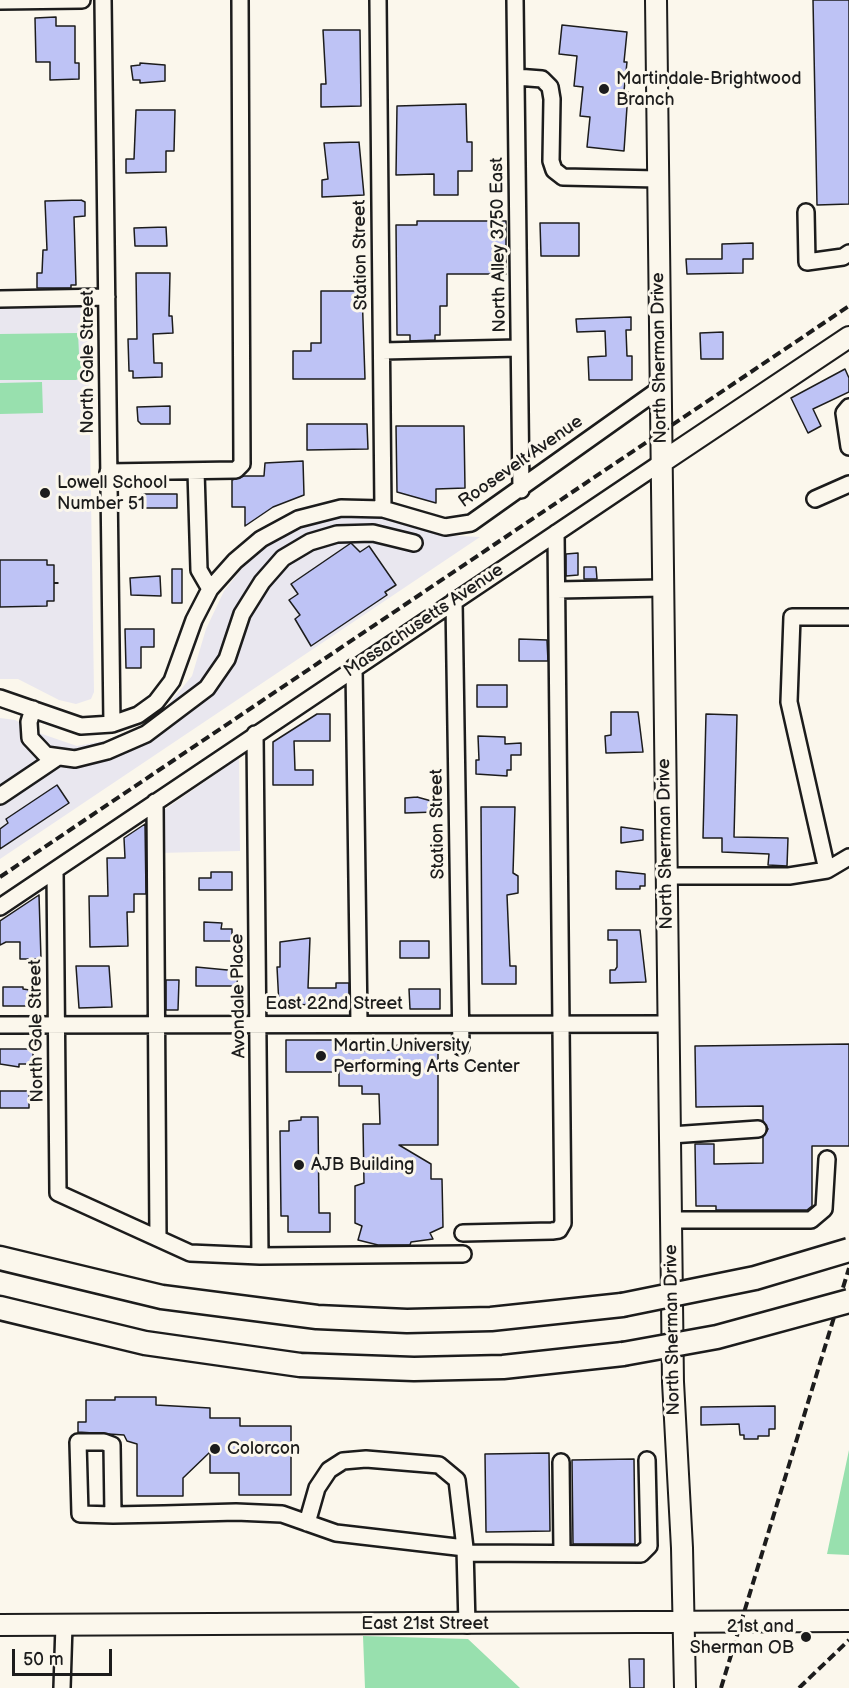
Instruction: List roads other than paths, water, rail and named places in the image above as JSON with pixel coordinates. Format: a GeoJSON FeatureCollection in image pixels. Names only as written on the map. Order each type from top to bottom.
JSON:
{"type":"FeatureCollection","features":[{"type":"Feature","properties":{"kind":"highway"},"geometry":{"type":"LineString","coordinates":[[0,1258],[162,1297],[316,1317],[407,1321],[491,1318],[622,1305],[755,1278],[849,1250]]}},
{"type":"Feature","properties":{"kind":"highway"},"geometry":{"type":"LineString","coordinates":[[0,1308],[145,1343],[300,1365],[414,1369],[502,1367],[623,1354],[727,1334],[849,1301]]}},
{"type":"Feature","properties":{"kind":"main road","name":"North Sherman Drive"},"geometry":{"type":"LineString","coordinates":[[656,0],[673,1382],[685,1688]]}},
{"type":"Feature","properties":{"kind":"main road","name":"Massachusetts Avenue"},"geometry":{"type":"LineString","coordinates":[[662,462],[849,337]]}},
{"type":"Feature","properties":{"kind":"main road","name":"East 21st Street"},"geometry":{"type":"LineString","coordinates":[[0,1626],[849,1621]]}},
{"type":"Feature","properties":{"kind":"street"},"geometry":{"type":"LineString","coordinates":[[0,1],[82,0]]}},
{"type":"Feature","properties":{"kind":"street","name":"North Gale Street"},"geometry":{"type":"LineString","coordinates":[[103,0],[112,724]]}},
{"type":"Feature","properties":{"kind":"street"},"geometry":{"type":"LineString","coordinates":[[108,472],[236,470],[242,464],[240,0]]}},
{"type":"Feature","properties":{"kind":"street","name":"Station Street"},"geometry":{"type":"LineString","coordinates":[[378,0],[383,510]]}},
{"type":"Feature","properties":{"kind":"street","name":"North Alley 3750 East"},"geometry":{"type":"LineString","coordinates":[[515,0],[521,490]]}},
{"type":"Feature","properties":{"kind":"street"},"geometry":{"type":"LineString","coordinates":[[516,77],[543,79],[550,87],[552,99],[551,161],[554,170],[563,177],[658,179]]}},
{"type":"Feature","properties":{"kind":"street"},"geometry":{"type":"LineString","coordinates":[[806,212],[807,262],[843,257],[849,253]]}},
{"type":"Feature","properties":{"kind":"street"},"geometry":{"type":"LineString","coordinates":[[0,300],[107,297]]}},
{"type":"Feature","properties":{"kind":"street"},"geometry":{"type":"LineString","coordinates":[[382,351],[519,348]]}},
{"type":"Feature","properties":{"kind":"street","name":"Roosevelt Avenue"},"geometry":{"type":"LineString","coordinates":[[0,698],[71,724],[90,727],[112,724],[138,715],[156,702],[175,675],[194,620],[210,590],[235,561],[254,544],[298,519],[341,508],[383,510],[455,527],[471,523],[521,490],[533,478],[661,388]]}},
{"type":"Feature","properties":{"kind":"street"},"geometry":{"type":"LineString","coordinates":[[849,407],[844,413],[849,447]]}},
{"type":"Feature","properties":{"kind":"street","name":"Massachusetts Avenue"},"geometry":{"type":"LineString","coordinates":[[0,907],[662,462]]}},
{"type":"Feature","properties":{"kind":"street"},"geometry":{"type":"LineString","coordinates":[[196,471],[199,570],[210,590]]}},
{"type":"Feature","properties":{"kind":"street"},"geometry":{"type":"LineString","coordinates":[[815,499],[847,481]]}},
{"type":"Feature","properties":{"kind":"street"},"geometry":{"type":"LineString","coordinates":[[33,709],[29,722],[30,738],[46,755],[75,759],[107,751],[146,734],[207,688],[227,658],[242,614],[262,582],[284,558],[309,542],[337,534],[373,533],[414,543]]}},
{"type":"Feature","properties":{"kind":"street"},"geometry":{"type":"LineString","coordinates":[[463,1233],[560,1230],[563,1223],[556,533]]}},
{"type":"Feature","properties":{"kind":"street"},"geometry":{"type":"LineString","coordinates":[[557,590],[663,588]]}},
{"type":"Feature","properties":{"kind":"street","name":"Station Street"},"geometry":{"type":"LineString","coordinates":[[454,601],[461,1047]]}},
{"type":"Feature","properties":{"kind":"street"},"geometry":{"type":"LineString","coordinates":[[827,870],[789,702],[792,617],[849,617]]}},
{"type":"Feature","properties":{"kind":"street"},"geometry":{"type":"LineString","coordinates":[[354,667],[359,1023]]}},
{"type":"Feature","properties":{"kind":"street","name":"Avondale Place"},"geometry":{"type":"LineString","coordinates":[[255,734],[260,1256]]}},
{"type":"Feature","properties":{"kind":"street"},"geometry":{"type":"LineString","coordinates":[[0,796],[58,757]]}},
{"type":"Feature","properties":{"kind":"street"},"geometry":{"type":"LineString","coordinates":[[155,802],[158,1238],[190,1254],[260,1256],[463,1254]]}},
{"type":"Feature","properties":{"kind":"street"},"geometry":{"type":"LineString","coordinates":[[666,876],[789,876],[827,870],[849,857]]}},
{"type":"Feature","properties":{"kind":"street","name":"North Gale Street"},"geometry":{"type":"LineString","coordinates":[[55,870],[58,1193],[158,1238]]}},
{"type":"Feature","properties":{"kind":"street","name":"East 22nd Street"},"geometry":{"type":"LineString","coordinates":[[0,1025],[668,1024]]}},
{"type":"Feature","properties":{"kind":"street"},"geometry":{"type":"LineString","coordinates":[[671,1135],[758,1129]]}},
{"type":"Feature","properties":{"kind":"street"},"geometry":{"type":"LineString","coordinates":[[672,1220],[811,1220],[824,1209],[827,1159]]}},
{"type":"Feature","properties":{"kind":"street"},"geometry":{"type":"LineString","coordinates":[[112,1515],[112,1445],[104,1442],[78,1443],[80,1514],[112,1515],[282,1514],[336,1533],[465,1550],[641,1554],[649,1546],[647,1460]]}},
{"type":"Feature","properties":{"kind":"street"},"geometry":{"type":"LineString","coordinates":[[307,1523],[317,1488],[329,1470],[343,1461],[366,1459],[438,1465],[457,1480],[465,1550],[467,1625]]}},
{"type":"Feature","properties":{"kind":"street"},"geometry":{"type":"LineString","coordinates":[[561,1462],[562,1553]]}},
{"type":"Feature","properties":{"kind":"street"},"geometry":{"type":"LineString","coordinates":[[62,1688],[64,1626]]}},
{"type":"Feature","properties":{"kind":"railway"},"geometry":{"type":"LineString","coordinates":[[0,877],[849,306]]}},
{"type":"Feature","properties":{"kind":"railway"},"geometry":{"type":"LineString","coordinates":[[721,1688],[849,1268]]}},
{"type":"Feature","properties":{"kind":"railway"},"geometry":{"type":"LineString","coordinates":[[799,1688],[849,1640]]}},
{"type":"Feature","properties":{"kind":"place","name":"Martindale-Brightwood Branch"},"geometry":{"type":"Point","coordinates":[604,89]}},
{"type":"Feature","properties":{"kind":"place","name":"Lowell School Number 51"},"geometry":{"type":"Point","coordinates":[45,493]}},
{"type":"Feature","properties":{"kind":"place","name":"Martin University Performing Arts Center"},"geometry":{"type":"Point","coordinates":[321,1056]}},
{"type":"Feature","properties":{"kind":"place","name":"AJB Building"},"geometry":{"type":"Point","coordinates":[299,1165]}},
{"type":"Feature","properties":{"kind":"place","name":"Colorcon"},"geometry":{"type":"Point","coordinates":[215,1449]}},
{"type":"Feature","properties":{"kind":"place","name":"21st and Sherman OB"},"geometry":{"type":"Point","coordinates":[806,1637]}}]}
